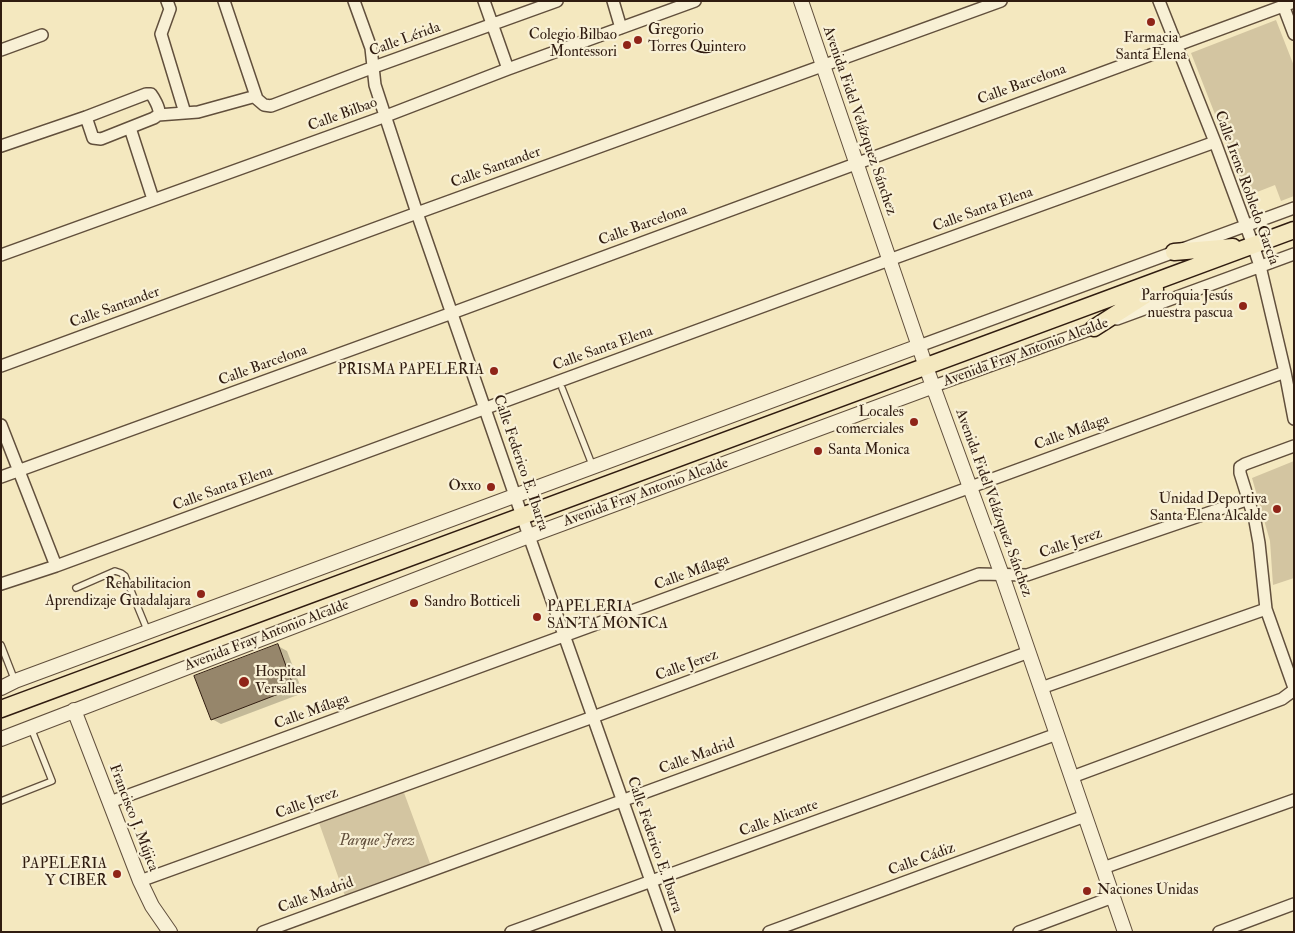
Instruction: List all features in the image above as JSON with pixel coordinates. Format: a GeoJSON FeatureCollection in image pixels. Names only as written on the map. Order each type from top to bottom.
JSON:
{"type":"FeatureCollection","features":[{"type":"Feature","properties":{"kind":"main road","name":"Avenida Fray Antonio Alcalde"},"geometry":{"type":"LineString","coordinates":[[1,709],[1294,230]]}},
{"type":"Feature","properties":{"kind":"main road"},"geometry":{"type":"LineString","coordinates":[[1174,252],[1253,245]]}},
{"type":"Feature","properties":{"kind":"main road"},"geometry":{"type":"LineString","coordinates":[[1094,328],[1184,271]]}},
{"type":"Feature","properties":{"kind":"street"},"geometry":{"type":"LineString","coordinates":[[167,1],[170,9],[162,34],[185,113]]}},
{"type":"Feature","properties":{"kind":"street"},"geometry":{"type":"LineString","coordinates":[[86,117],[93,138],[101,140],[158,115],[198,112],[256,96],[224,1]]}},
{"type":"Feature","properties":{"kind":"street","name":"Calle Federico E. Ibarra"},"geometry":{"type":"LineString","coordinates":[[354,1],[371,48],[375,85],[417,213],[669,932]]}},
{"type":"Feature","properties":{"kind":"street"},"geometry":{"type":"LineString","coordinates":[[484,1],[508,69]]}},
{"type":"Feature","properties":{"kind":"street","name":"Calle Lérida"},"geometry":{"type":"LineString","coordinates":[[256,96],[264,106],[271,106],[556,1]]}},
{"type":"Feature","properties":{"kind":"street"},"geometry":{"type":"LineString","coordinates":[[613,1],[621,28]]}},
{"type":"Feature","properties":{"kind":"street","name":"Calle Bilbao"},"geometry":{"type":"LineString","coordinates":[[1,255],[386,116],[695,1]]}},
{"type":"Feature","properties":{"kind":"street","name":"Avenida Fidel Velázquez Sánchez"},"geometry":{"type":"LineString","coordinates":[[801,1],[919,346],[1002,575],[1125,932]]}},
{"type":"Feature","properties":{"kind":"street","name":"Calle Santander"},"geometry":{"type":"LineString","coordinates":[[1,366],[1001,1]]}},
{"type":"Feature","properties":{"kind":"street","name":"Calle Irene Robledo García"},"geometry":{"type":"LineString","coordinates":[[1159,1],[1215,142],[1260,266],[1285,372],[1294,420]]}},
{"type":"Feature","properties":{"kind":"street"},"geometry":{"type":"LineString","coordinates":[[1288,3],[1294,34]]}},
{"type":"Feature","properties":{"kind":"street","name":"Calle Barcelona"},"geometry":{"type":"LineString","coordinates":[[1,477],[452,313],[1288,3]]}},
{"type":"Feature","properties":{"kind":"street"},"geometry":{"type":"LineString","coordinates":[[1,50],[42,35]]}},
{"type":"Feature","properties":{"kind":"street"},"geometry":{"type":"LineString","coordinates":[[1,146],[146,94],[151,94],[154,98],[159,112],[158,115]]}},
{"type":"Feature","properties":{"kind":"street"},"geometry":{"type":"LineString","coordinates":[[130,128],[154,199]]}},
{"type":"Feature","properties":{"kind":"street","name":"Calle Santa Elena"},"geometry":{"type":"LineString","coordinates":[[1,584],[56,566],[1215,142]]}},
{"type":"Feature","properties":{"kind":"street"},"geometry":{"type":"LineString","coordinates":[[1,688],[1294,208]]}},
{"type":"Feature","properties":{"kind":"street","name":"Avenida Fray Antonio Alcalde"},"geometry":{"type":"LineString","coordinates":[[1,739],[529,536],[1294,254]]}},
{"type":"Feature","properties":{"kind":"street","name":"Calle Málaga"},"geometry":{"type":"LineString","coordinates":[[110,802],[1285,372]]}},
{"type":"Feature","properties":{"kind":"street"},"geometry":{"type":"LineString","coordinates":[[1,425],[56,566]]}},
{"type":"Feature","properties":{"kind":"street"},"geometry":{"type":"LineString","coordinates":[[1072,777],[1282,700],[1294,689],[1266,609],[1255,521],[1240,468],[1244,464],[1294,446]]}},
{"type":"Feature","properties":{"kind":"street","name":"Calle Jerez"},"geometry":{"type":"LineString","coordinates":[[140,881],[979,574],[1027,575],[1249,499]]}},
{"type":"Feature","properties":{"kind":"street"},"geometry":{"type":"LineString","coordinates":[[1041,688],[1266,609]]}},
{"type":"Feature","properties":{"kind":"street","name":"Calle Madrid"},"geometry":{"type":"LineString","coordinates":[[263,932],[1028,652]]}},
{"type":"Feature","properties":{"kind":"street","name":"Francisco J. Mújica"},"geometry":{"type":"LineString","coordinates":[[74,710],[140,881],[152,906],[170,932]]}},
{"type":"Feature","properties":{"kind":"street","name":"Calle Alicante"},"geometry":{"type":"LineString","coordinates":[[511,932],[1057,734]]}},
{"type":"Feature","properties":{"kind":"street"},"geometry":{"type":"LineString","coordinates":[[1103,868],[1294,800]]}},
{"type":"Feature","properties":{"kind":"street","name":"Calle Cádiz"},"geometry":{"type":"LineString","coordinates":[[769,932],[1085,816]]}},
{"type":"Feature","properties":{"kind":"street"},"geometry":{"type":"LineString","coordinates":[[1019,932],[1113,897]]}},
{"type":"Feature","properties":{"kind":"street"},"geometry":{"type":"LineString","coordinates":[[1219,932],[1294,904]]}},
{"type":"Feature","properties":{"kind":"lane"},"geometry":{"type":"LineString","coordinates":[[562,388],[593,467]]}},
{"type":"Feature","properties":{"kind":"lane"},"geometry":{"type":"LineString","coordinates":[[76,588],[115,571],[121,573],[125,576],[148,632]]}},
{"type":"Feature","properties":{"kind":"lane"},"geometry":{"type":"LineString","coordinates":[[1,645],[16,681]]}},
{"type":"Feature","properties":{"kind":"lane"},"geometry":{"type":"LineString","coordinates":[[1,802],[52,781],[31,728]]}},
{"type":"Feature","properties":{"kind":"green space"},"geometry":{"type":"Polygon","coordinates":[[[1276,20],[1294,66],[1294,196],[1281,201],[1275,185],[1247,196],[1191,53],[1276,20]]]}},
{"type":"Feature","properties":{"kind":"green space","name":"Unidad Deportiva Santa Elena Alcalde"},"geometry":{"type":"Polygon","coordinates":[[[1294,461],[1294,578],[1273,585],[1270,541],[1252,478],[1294,461]]]}},
{"type":"Feature","properties":{"kind":"green space","name":"Parque Jerez"},"geometry":{"type":"Polygon","coordinates":[[[403,790],[431,866],[345,896],[318,820],[403,790]]]}},
{"type":"Feature","properties":{"kind":"building","name":"Hospital Versalles"},"geometry":{"type":"Polygon","coordinates":[[[278,644],[294,688],[211,720],[194,676],[278,644]]]}},
{"type":"Feature","properties":{"kind":"place","name":"Farmacia Santa Elena"},"geometry":{"type":"Point","coordinates":[1151,22]}},
{"type":"Feature","properties":{"kind":"place","name":"Gregorio Torres Quintero"},"geometry":{"type":"Point","coordinates":[638,40]}},
{"type":"Feature","properties":{"kind":"place","name":"Colegio Bilbao Montessori"},"geometry":{"type":"Point","coordinates":[627,45]}},
{"type":"Feature","properties":{"kind":"place","name":"Parroquia Jesús nuestra pascua"},"geometry":{"type":"Point","coordinates":[1243,306]}},
{"type":"Feature","properties":{"kind":"place","name":"PRISMA PAPELERIA"},"geometry":{"type":"Point","coordinates":[494,371]}},
{"type":"Feature","properties":{"kind":"place","name":"Locales comerciales"},"geometry":{"type":"Point","coordinates":[914,422]}},
{"type":"Feature","properties":{"kind":"place","name":"Santa Monica"},"geometry":{"type":"Point","coordinates":[818,451]}},
{"type":"Feature","properties":{"kind":"place","name":"Oxxo"},"geometry":{"type":"Point","coordinates":[491,487]}},
{"type":"Feature","properties":{"kind":"place","name":"Unidad Deportiva Santa Elena Alcalde"},"geometry":{"type":"Point","coordinates":[1277,509]}},
{"type":"Feature","properties":{"kind":"place","name":"Rehabilitacion Aprendizaje Guadalajara"},"geometry":{"type":"Point","coordinates":[201,594]}},
{"type":"Feature","properties":{"kind":"place","name":"Sandro Botticeli"},"geometry":{"type":"Point","coordinates":[414,603]}},
{"type":"Feature","properties":{"kind":"place","name":"PAPELERIA SANTA MONICA"},"geometry":{"type":"Point","coordinates":[537,617]}},
{"type":"Feature","properties":{"kind":"place","name":"Hospital Versalles"},"geometry":{"type":"Point","coordinates":[244,682]}},
{"type":"Feature","properties":{"kind":"place","name":"PAPELERIA Y CIBER"},"geometry":{"type":"Point","coordinates":[117,874]}},
{"type":"Feature","properties":{"kind":"place","name":"Naciones Unidas"},"geometry":{"type":"Point","coordinates":[1087,891]}}]}
